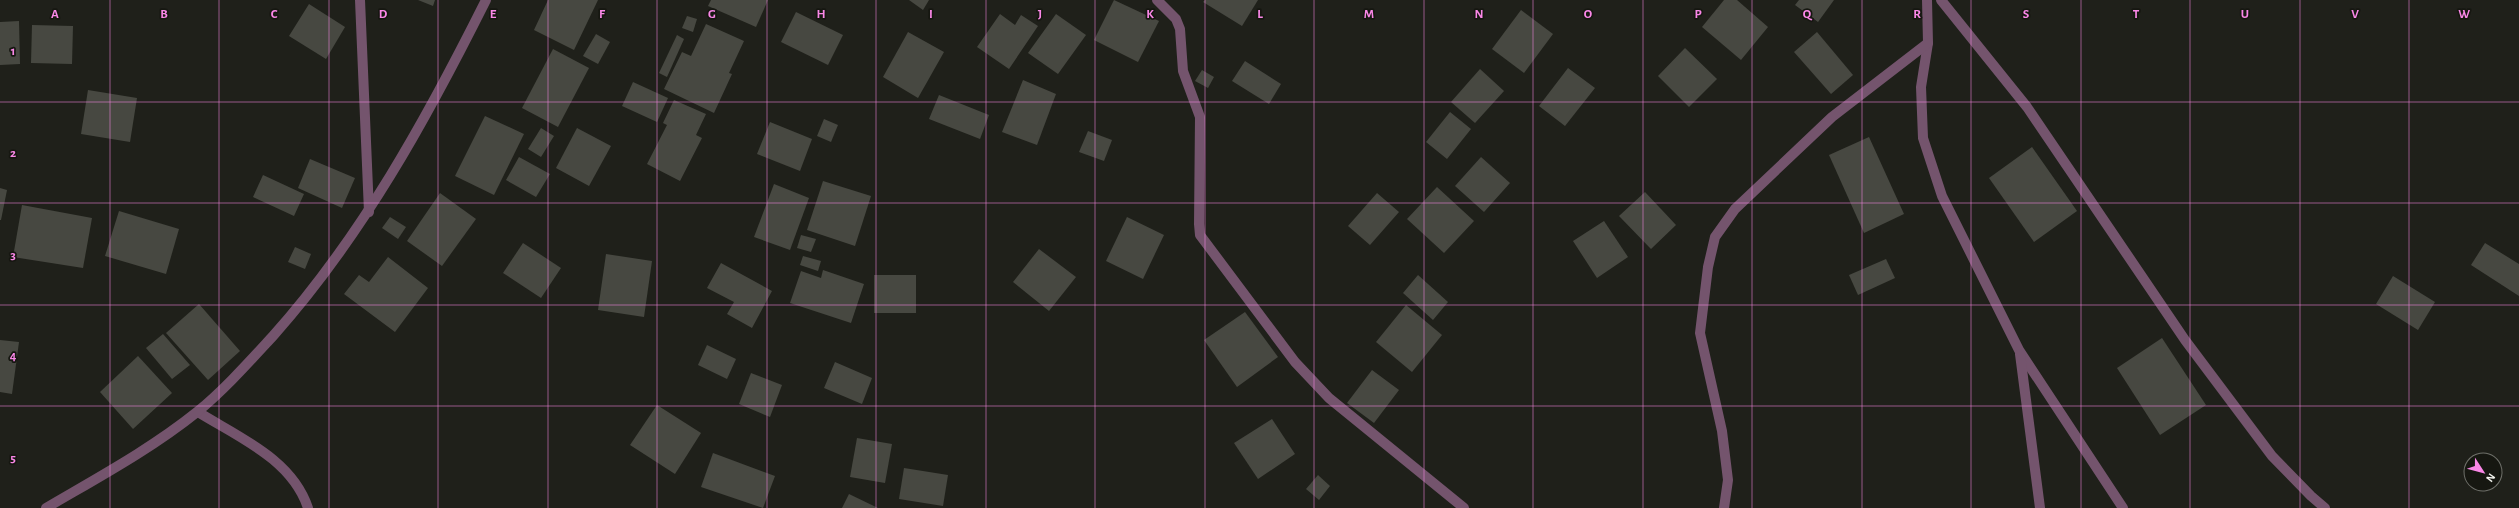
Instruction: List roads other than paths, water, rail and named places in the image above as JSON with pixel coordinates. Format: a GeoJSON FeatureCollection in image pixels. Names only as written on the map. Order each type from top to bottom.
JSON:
{"type":"FeatureCollection","features":[{"type":"Feature","properties":{"kind":"street"},"geometry":{"type":"LineString","coordinates":[[360,0],[369,212]]}},
{"type":"Feature","properties":{"kind":"street"},"geometry":{"type":"LineString","coordinates":[[46,508],[130,459],[198,412],[252,359],[310,295],[369,212],[406,153],[486,0]]}},
{"type":"Feature","properties":{"kind":"street"},"geometry":{"type":"LineString","coordinates":[[1157,0],[1176,19],[1180,29],[1183,71],[1200,117],[1200,235],[1295,362],[1329,398],[1464,508]]}},
{"type":"Feature","properties":{"kind":"street"},"geometry":{"type":"LineString","coordinates":[[1927,0],[1928,43],[1921,87],[1923,138],[1942,196],[2019,350],[2123,508]]}},
{"type":"Feature","properties":{"kind":"street"},"geometry":{"type":"LineString","coordinates":[[1941,0],[2027,107],[2185,340],[2258,438],[2276,461],[2325,508]]}},
{"type":"Feature","properties":{"kind":"street"},"geometry":{"type":"LineString","coordinates":[[1724,508],[1728,480],[1722,431],[1700,333],[1708,266],[1715,237],[1735,209],[1832,117],[1928,43]]}},
{"type":"Feature","properties":{"kind":"street"},"geometry":{"type":"LineString","coordinates":[[2019,350],[2040,508]]}},
{"type":"Feature","properties":{"kind":"street"},"geometry":{"type":"LineString","coordinates":[[198,412],[281,465],[298,488],[308,508]]}}]}
